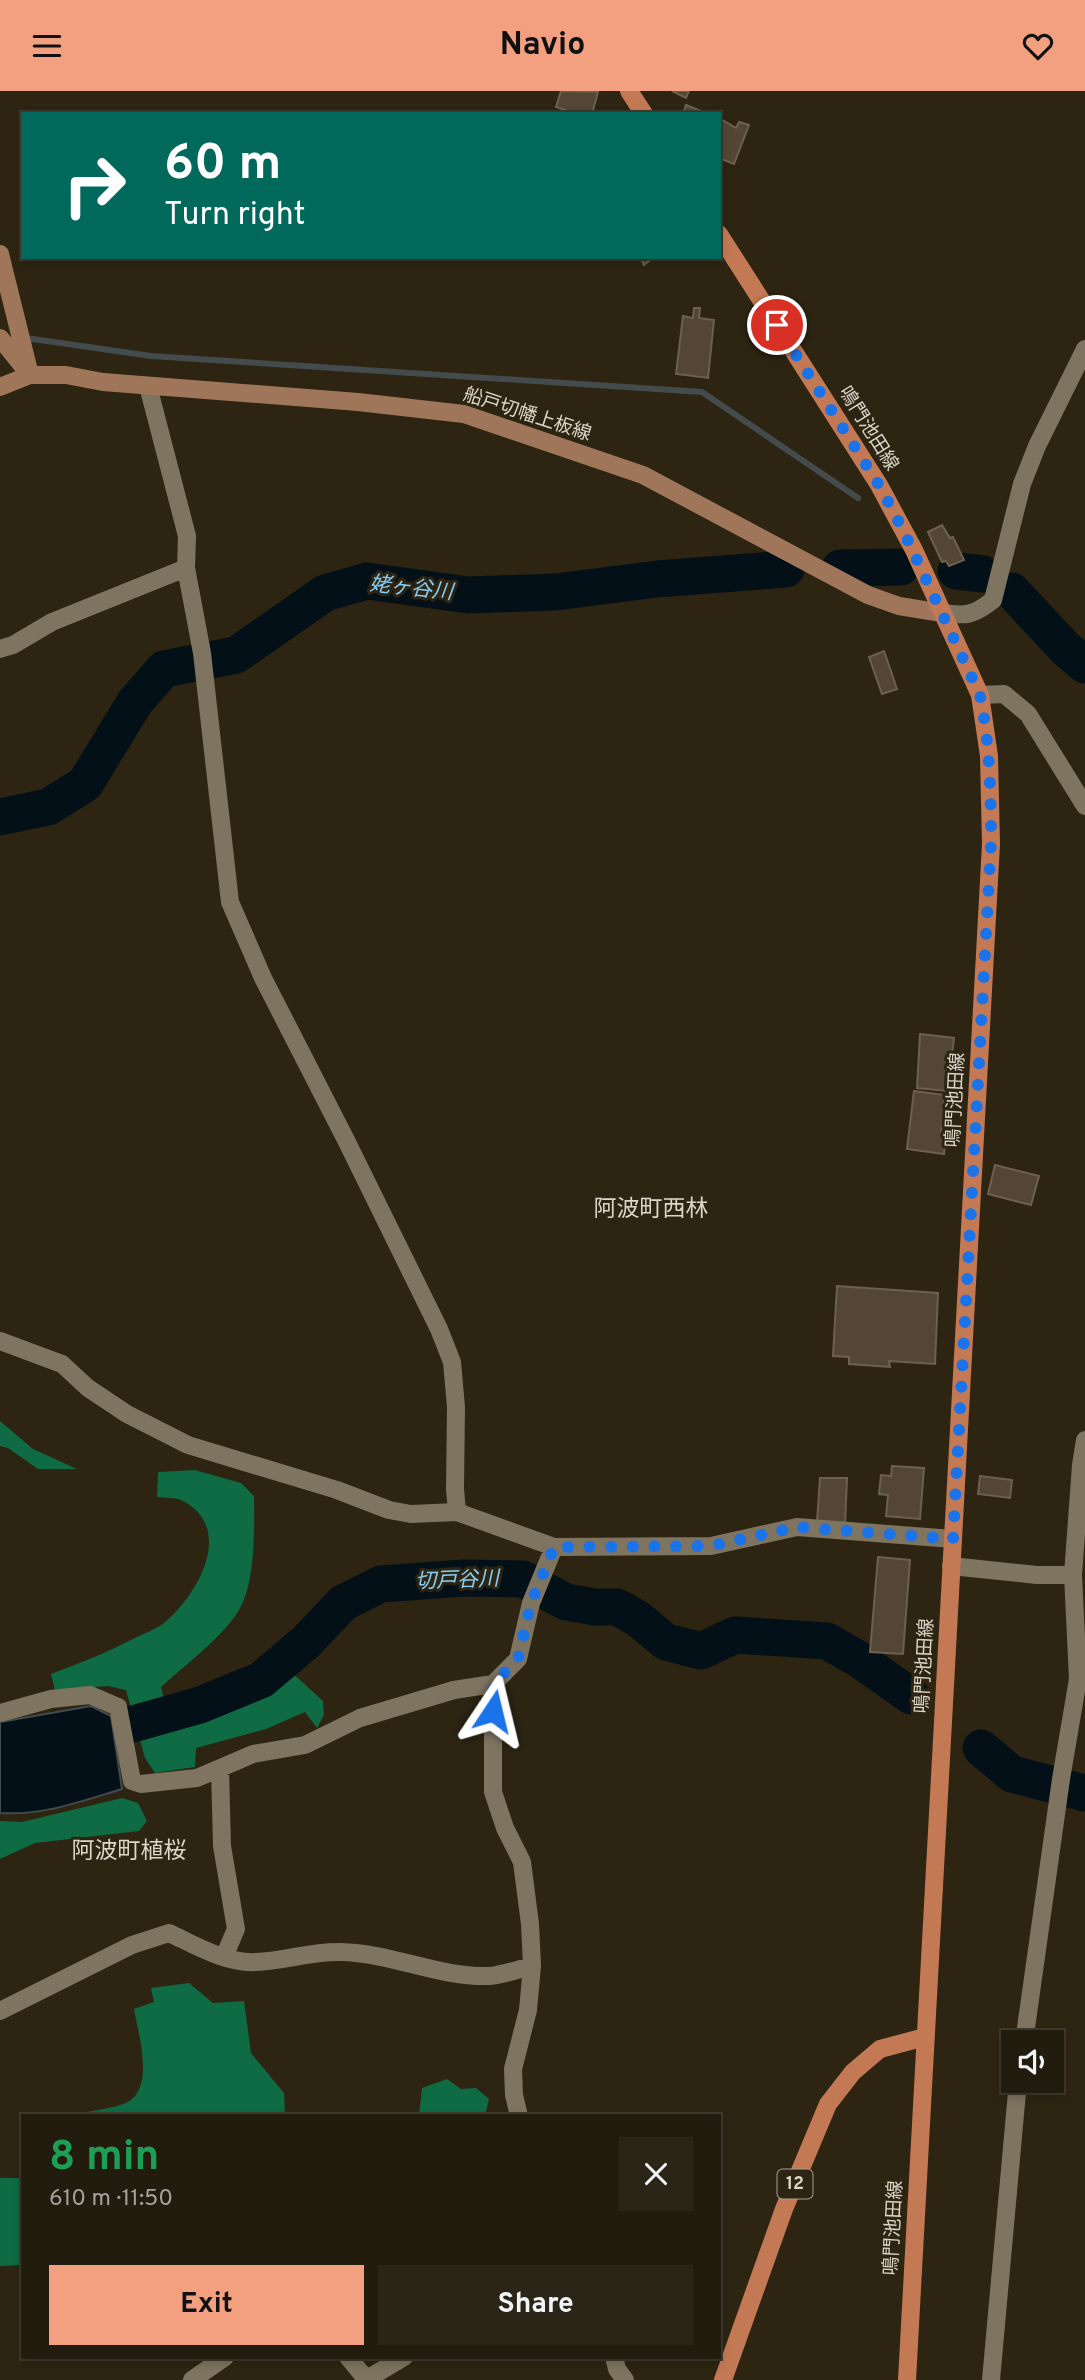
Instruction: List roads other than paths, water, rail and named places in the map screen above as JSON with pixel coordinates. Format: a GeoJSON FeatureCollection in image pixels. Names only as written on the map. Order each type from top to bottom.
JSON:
{"type":"FeatureCollection","features":[{"type":"Feature","properties":{"kind":"main road"},"geometry":{"type":"LineString","coordinates":[[629,91],[643,112]]}},
{"type":"Feature","properties":{"kind":"main road","name":"鳴門池田線"},"geometry":{"type":"LineString","coordinates":[[721,237],[879,485],[914,550],[980,695],[989,756],[991,844],[907,2380]]}},
{"type":"Feature","properties":{"kind":"main road"},"geometry":{"type":"LineString","coordinates":[[0,254],[30,375]]}},
{"type":"Feature","properties":{"kind":"main road"},"geometry":{"type":"LineString","coordinates":[[0,338],[30,375]]}},
{"type":"Feature","properties":{"kind":"main road"},"geometry":{"type":"LineString","coordinates":[[0,387],[30,375]]}},
{"type":"Feature","properties":{"kind":"main road","name":"船戸切幡上板線"},"geometry":{"type":"LineString","coordinates":[[30,375],[66,375],[103,382],[358,402],[464,414],[643,475],[869,595],[900,606],[942,613]]}},
{"type":"Feature","properties":{"kind":"main road","name":"12"},"geometry":{"type":"LineString","coordinates":[[723,2380],[784,2209],[828,2104],[853,2072],[880,2049],[925,2037]]}},
{"type":"Feature","properties":{"kind":"street"},"geometry":{"type":"LineString","coordinates":[[942,613],[963,615],[978,612],[993,600],[1022,484],[1037,446],[1085,349]]}},
{"type":"Feature","properties":{"kind":"street"},"geometry":{"type":"LineString","coordinates":[[148,386],[187,536],[186,568],[203,661],[230,902],[263,978],[416,1282],[452,1362],[456,1407],[457,1512]]}},
{"type":"Feature","properties":{"kind":"street"},"geometry":{"type":"LineString","coordinates":[[0,649],[13,645],[52,622],[186,568]]}},
{"type":"Feature","properties":{"kind":"street"},"geometry":{"type":"LineString","coordinates":[[980,695],[1004,694],[1028,714],[1085,806]]}},
{"type":"Feature","properties":{"kind":"street"},"geometry":{"type":"LineString","coordinates":[[0,1341],[62,1364],[88,1388],[127,1414],[188,1445],[337,1490],[389,1510],[411,1514],[457,1512],[554,1547],[711,1546],[797,1527],[953,1539]]}},
{"type":"Feature","properties":{"kind":"street"},"geometry":{"type":"LineString","coordinates":[[1026,2030],[1078,1679],[1073,1575],[1085,1440]]}},
{"type":"Feature","properties":{"kind":"street"},"geometry":{"type":"LineString","coordinates":[[0,1713],[51,1699],[90,1695],[118,1707],[132,1781],[141,1784],[197,1778],[253,1754],[305,1745],[360,1719],[454,1690],[493,1684],[518,1659],[531,1603],[554,1547]]}},
{"type":"Feature","properties":{"kind":"street"},"geometry":{"type":"LineString","coordinates":[[951,1566],[1037,1575],[1073,1575]]}},
{"type":"Feature","properties":{"kind":"street"},"geometry":{"type":"LineString","coordinates":[[493,1684],[493,1792],[505,1828],[522,1861],[530,1924],[532,1966],[528,2010],[513,2069],[514,2095],[519,2114]]}},
{"type":"Feature","properties":{"kind":"street"},"geometry":{"type":"LineString","coordinates":[[220,1769],[222,1846],[236,1929],[224,1957]]}},
{"type":"Feature","properties":{"kind":"street"},"geometry":{"type":"LineString","coordinates":[[0,2011],[132,1945],[169,1933],[224,1957],[254,1963],[290,1956],[341,1952],[385,1957],[459,1974],[491,1976],[532,1966]]}},
{"type":"Feature","properties":{"kind":"street"},"geometry":{"type":"LineString","coordinates":[[991,2380],[1016,2093]]}},
{"type":"Feature","properties":{"kind":"street"},"geometry":{"type":"LineString","coordinates":[[192,2380],[222,2359]]}},
{"type":"Feature","properties":{"kind":"street"},"geometry":{"type":"LineString","coordinates":[[350,2359],[367,2380],[401,2359]]}},
{"type":"Feature","properties":{"kind":"street"},"geometry":{"type":"LineString","coordinates":[[614,2359],[617,2369],[625,2380]]}},
{"type":"Feature","properties":{"kind":"waterway"},"geometry":{"type":"LineString","coordinates":[[23,340],[26,338],[151,356],[702,392],[858,498]]}},
{"type":"Feature","properties":{"kind":"waterway","name":"姥ヶ谷川"},"geometry":{"type":"LineString","coordinates":[[890,560],[894,567]]}},
{"type":"Feature","properties":{"kind":"waterway","name":"姥ヶ谷川"},"geometry":{"type":"LineString","coordinates":[[840,568],[901,567]]}},
{"type":"Feature","properties":{"kind":"waterway","name":"姥ヶ谷川"},"geometry":{"type":"LineString","coordinates":[[0,817],[48,807],[85,784],[135,702],[164,669],[236,655],[325,593],[367,581],[468,595],[556,592],[657,579],[786,569]]}},
{"type":"Feature","properties":{"kind":"waterway","name":"姥ヶ谷川"},"geometry":{"type":"LineString","coordinates":[[956,571],[983,574]]}},
{"type":"Feature","properties":{"kind":"waterway","name":"姥ヶ谷川"},"geometry":{"type":"LineString","coordinates":[[1012,591],[1066,649],[1085,665]]}},
{"type":"Feature","properties":{"kind":"waterway","name":"切戸谷川"},"geometry":{"type":"LineString","coordinates":[[133,1724],[200,1705],[261,1680],[306,1642],[343,1603],[381,1584],[465,1578],[523,1579],[566,1602],[595,1607],[617,1607],[637,1618],[666,1642],[701,1651],[735,1635],[827,1641],[860,1660],[911,1696]]}},
{"type":"Feature","properties":{"kind":"waterway","name":"切戸谷川"},"geometry":{"type":"LineString","coordinates":[[981,1748],[1012,1774],[1085,1793]]}},
{"type":"Feature","properties":{"kind":"district","name":"阿波町西林"},"geometry":{"type":"Point","coordinates":[651,1210]}},
{"type":"Feature","properties":{"kind":"district","name":"阿波町植桜"},"geometry":{"type":"Point","coordinates":[129,1852]}}]}
